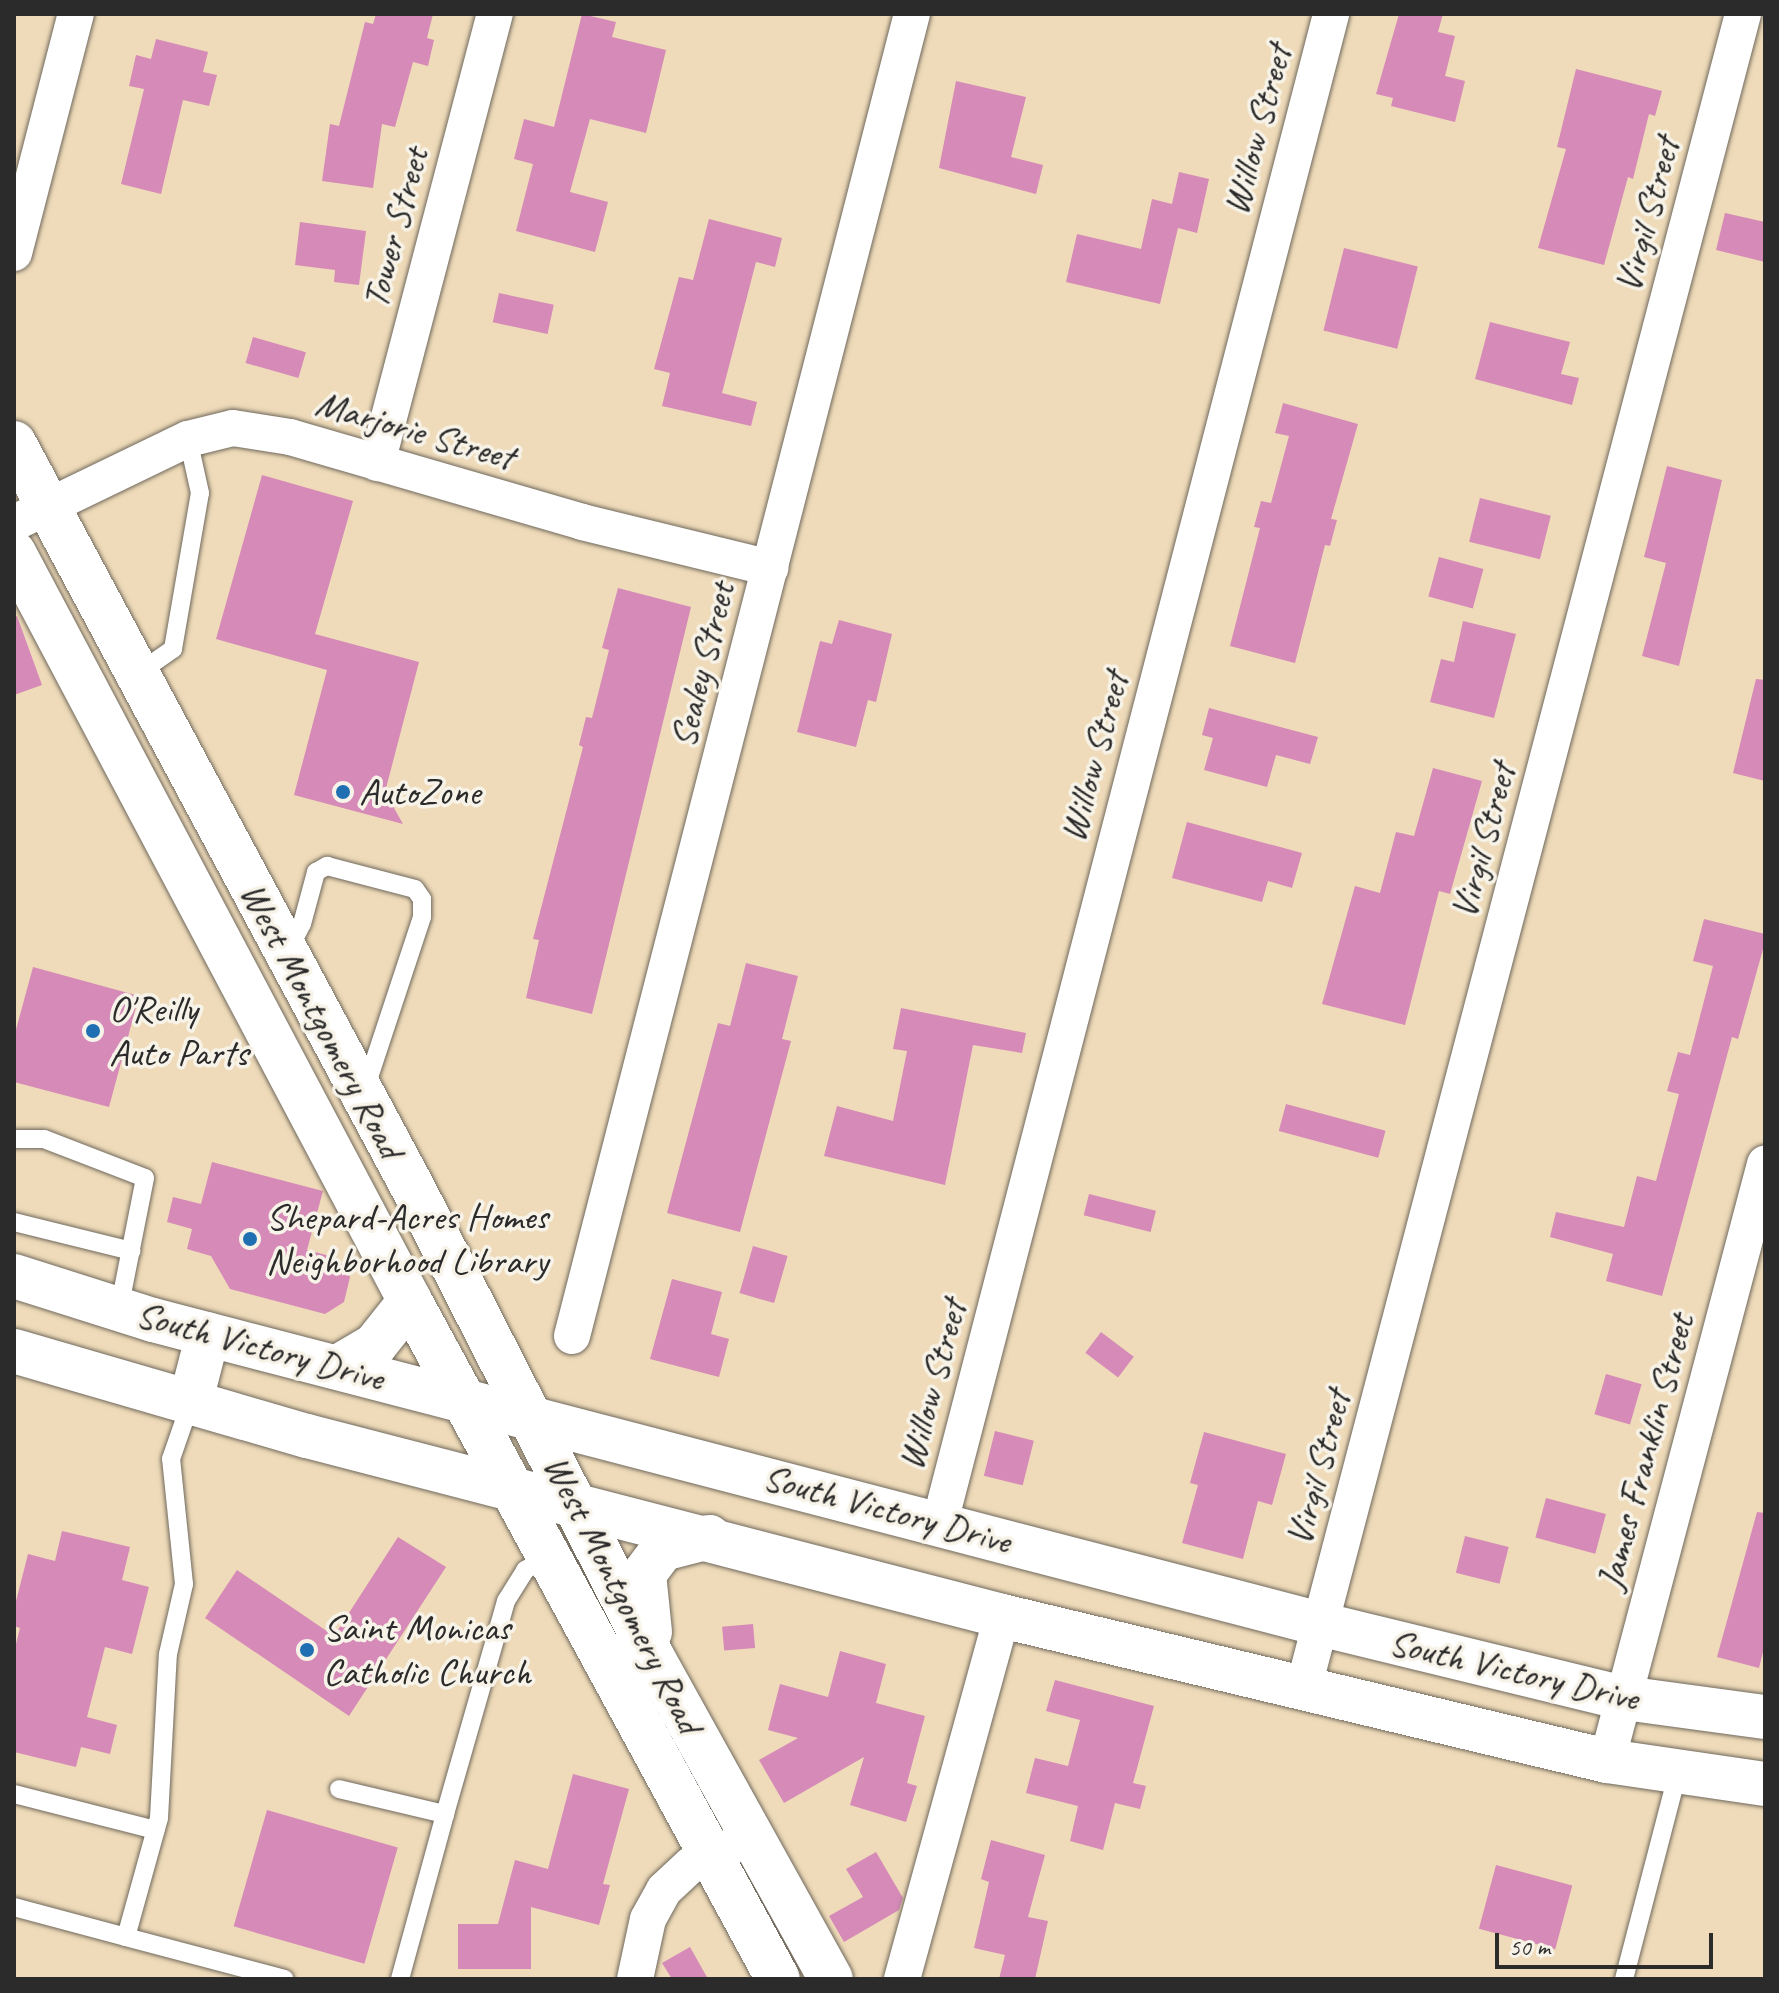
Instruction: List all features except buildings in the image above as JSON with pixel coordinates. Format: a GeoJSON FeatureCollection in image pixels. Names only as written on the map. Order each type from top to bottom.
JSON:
{"type":"FeatureCollection","features":[{"type":"Feature","properties":{"kind":"main road","name":"West Montgomery Road"},"geometry":{"type":"LineString","coordinates":[[14,443],[30,514],[137,674],[363,1096],[578,1507],[653,1658],[831,1979]]}},
{"type":"Feature","properties":{"kind":"main road","name":"West Montgomery Road"},"geometry":{"type":"LineString","coordinates":[[14,553],[410,1301],[778,1979]]}},
{"type":"Feature","properties":{"kind":"main road"},"geometry":{"type":"LineString","coordinates":[[237,974],[286,955]]}},
{"type":"Feature","properties":{"kind":"main road","name":"South Victory Drive"},"geometry":{"type":"LineString","coordinates":[[14,1276],[208,1334],[530,1415],[1320,1624],[1624,1698],[1765,1717]]}},
{"type":"Feature","properties":{"kind":"main road"},"geometry":{"type":"LineString","coordinates":[[338,1367],[375,1345],[410,1301]]}},
{"type":"Feature","properties":{"kind":"main road"},"geometry":{"type":"LineString","coordinates":[[190,1404],[208,1334]]}},
{"type":"Feature","properties":{"kind":"main road","name":"South Victory Drive"},"geometry":{"type":"LineString","coordinates":[[14,1351],[190,1404],[515,1492],[709,1537],[1002,1616],[1607,1761],[1765,1784]]}},
{"type":"Feature","properties":{"kind":"main road"},"geometry":{"type":"LineString","coordinates":[[653,1658],[644,1574],[663,1549],[709,1537]]}},
{"type":"Feature","properties":{"kind":"street"},"geometry":{"type":"LineString","coordinates":[[14,253],[76,14]]}},
{"type":"Feature","properties":{"kind":"street","name":"Tower Street"},"geometry":{"type":"LineString","coordinates":[[377,463],[495,14]]}},
{"type":"Feature","properties":{"kind":"street","name":"Sealey Street"},"geometry":{"type":"LineString","coordinates":[[572,1336],[912,14]]}},
{"type":"Feature","properties":{"kind":"street","name":"Willow Street"},"geometry":{"type":"LineString","coordinates":[[940,1522],[1331,14]]}},
{"type":"Feature","properties":{"kind":"street","name":"Virgil Street"},"geometry":{"type":"LineString","coordinates":[[1303,1690],[1743,14]]}},
{"type":"Feature","properties":{"kind":"street","name":"Marjorie Street"},"geometry":{"type":"LineString","coordinates":[[30,514],[188,439],[233,428],[290,437],[582,522],[770,568]]}},
{"type":"Feature","properties":{"kind":"street","name":"James Franklin Street"},"geometry":{"type":"LineString","coordinates":[[1607,1761],[1765,1164]]}},
{"type":"Feature","properties":{"kind":"street"},"geometry":{"type":"LineString","coordinates":[[902,1979],[1002,1616]]}},
{"type":"Feature","properties":{"kind":"street"},"geometry":{"type":"LineString","coordinates":[[635,1979],[648,1919],[664,1890],[711,1854],[751,1837]]}},
{"type":"Feature","properties":{"kind":"lane"},"geometry":{"type":"LineString","coordinates":[[137,674],[173,649],[200,493],[188,439]]}},
{"type":"Feature","properties":{"kind":"lane"},"geometry":{"type":"LineString","coordinates":[[286,955],[302,924],[316,872],[327,866],[415,889],[422,899],[422,917],[363,1096]]}},
{"type":"Feature","properties":{"kind":"lane"},"geometry":{"type":"LineString","coordinates":[[14,1139],[44,1139],[145,1178],[119,1309]]}},
{"type":"Feature","properties":{"kind":"lane"},"geometry":{"type":"LineString","coordinates":[[14,1222],[131,1251]]}},
{"type":"Feature","properties":{"kind":"lane"},"geometry":{"type":"LineString","coordinates":[[126,1937],[155,1830],[168,1654],[184,1584],[171,1459],[190,1404]]}},
{"type":"Feature","properties":{"kind":"lane"},"geometry":{"type":"LineString","coordinates":[[400,1979],[506,1601],[525,1570],[548,1558]]}},
{"type":"Feature","properties":{"kind":"lane"},"geometry":{"type":"LineString","coordinates":[[1624,1979],[1678,1771]]}},
{"type":"Feature","properties":{"kind":"lane"},"geometry":{"type":"LineString","coordinates":[[339,1789],[445,1814]]}},
{"type":"Feature","properties":{"kind":"lane"},"geometry":{"type":"LineString","coordinates":[[14,1794],[155,1830]]}},
{"type":"Feature","properties":{"kind":"lane"},"geometry":{"type":"LineString","coordinates":[[14,1907],[285,1979]]}},
{"type":"Feature","properties":{"kind":"place","name":"AutoZone"},"geometry":{"type":"Point","coordinates":[343,792]}},
{"type":"Feature","properties":{"kind":"place","name":"O'Reilly Auto Parts"},"geometry":{"type":"Point","coordinates":[93,1031]}},
{"type":"Feature","properties":{"kind":"place","name":"Shepard-Acres Homes Neighborhood Library"},"geometry":{"type":"Point","coordinates":[250,1239]}},
{"type":"Feature","properties":{"kind":"place","name":"Saint Monicas Catholic Church"},"geometry":{"type":"Point","coordinates":[307,1650]}}]}
